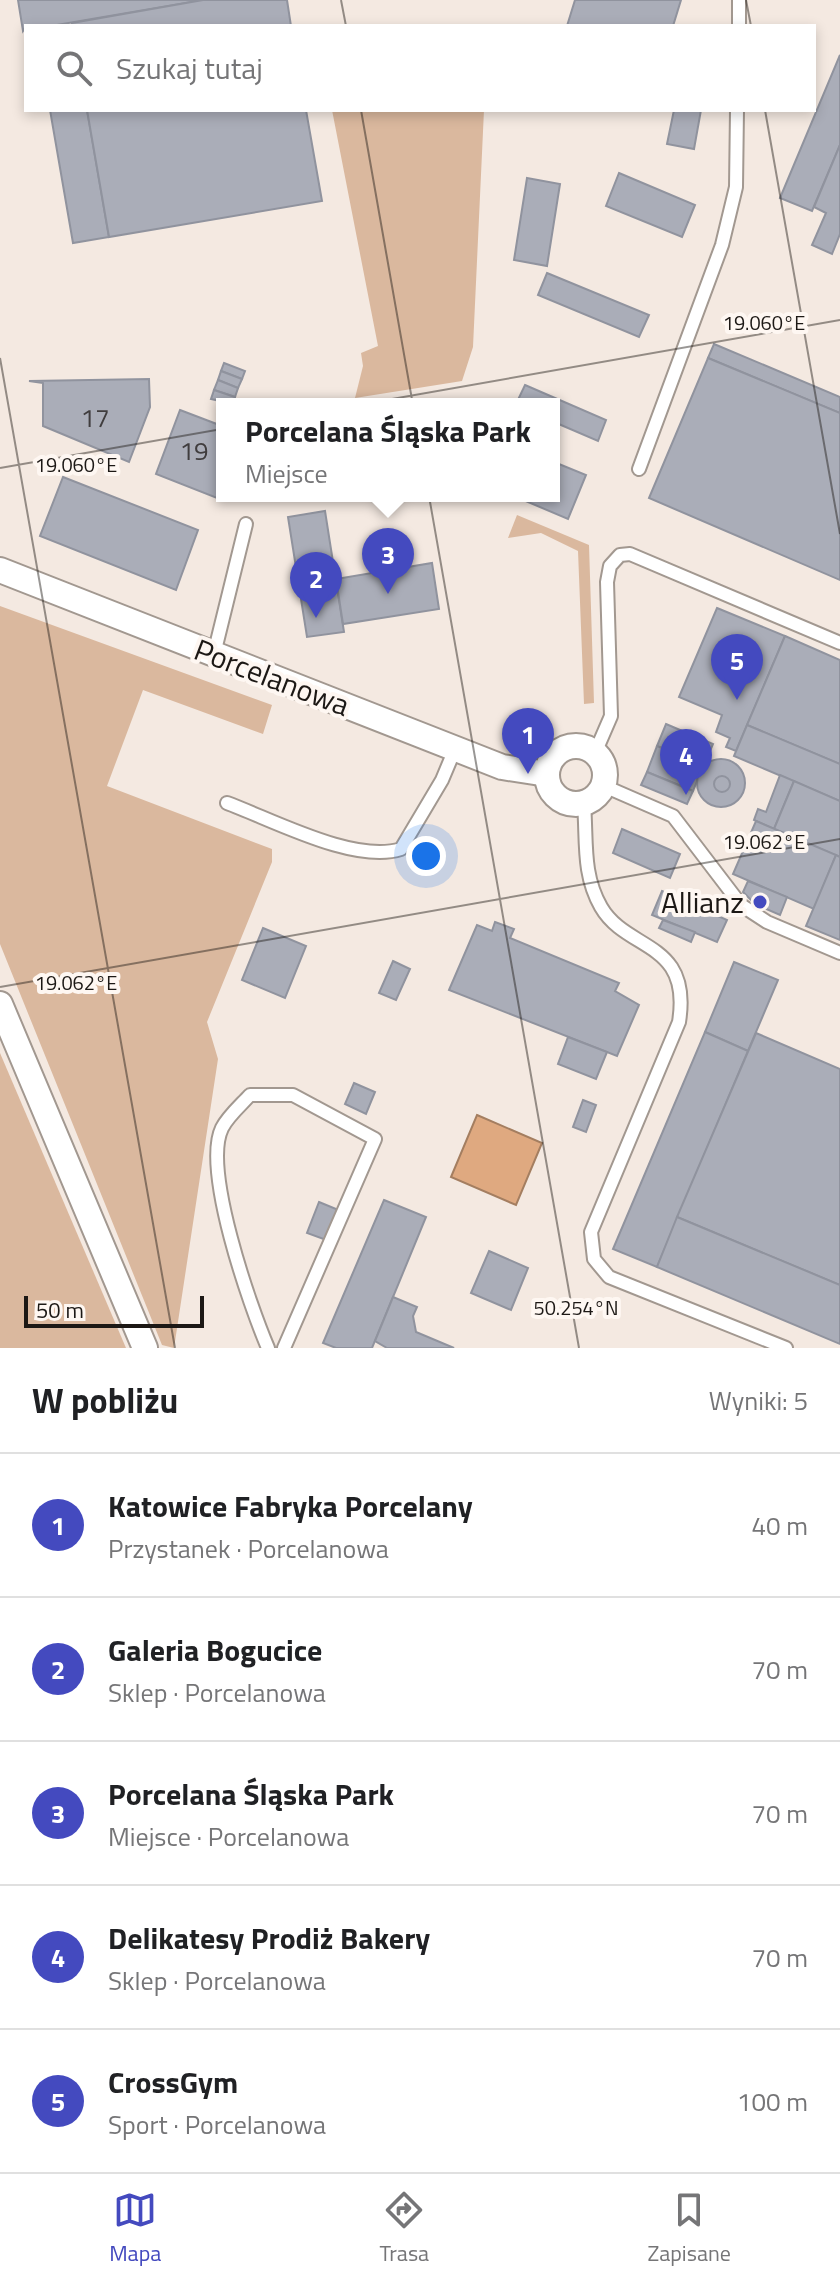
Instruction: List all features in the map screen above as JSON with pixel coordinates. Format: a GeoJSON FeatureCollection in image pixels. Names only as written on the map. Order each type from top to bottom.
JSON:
{"type":"FeatureCollection","features":[{"type":"Feature","properties":{"kind":"street","name":"Porcelanowa"},"geometry":{"type":"LineString","coordinates":[[0,570],[502,767],[547,774]]}},
{"type":"Feature","properties":{"kind":"street"},"geometry":{"type":"LineString","coordinates":[[583,746],[595,753],[604,766],[612,790],[584,804],[575,805],[558,799],[547,774],[554,755],[563,749],[583,746]]}},
{"type":"Feature","properties":{"kind":"street"},"geometry":{"type":"LineString","coordinates":[[0,1004],[145,1348]]}},
{"type":"Feature","properties":{"kind":"lane"},"geometry":{"type":"LineString","coordinates":[[739,0],[739,24]]}},
{"type":"Feature","properties":{"kind":"lane"},"geometry":{"type":"LineString","coordinates":[[639,469],[722,245],[736,187],[737,112]]}},
{"type":"Feature","properties":{"kind":"lane"},"geometry":{"type":"LineString","coordinates":[[214,654],[246,524]]}},
{"type":"Feature","properties":{"kind":"lane"},"geometry":{"type":"LineString","coordinates":[[595,753],[610,724],[607,582],[610,566],[620,555],[630,554],[840,643]]}},
{"type":"Feature","properties":{"kind":"lane"},"geometry":{"type":"LineString","coordinates":[[227,803],[355,850],[388,853],[401,849],[442,780],[455,749]]}},
{"type":"Feature","properties":{"kind":"lane"},"geometry":{"type":"LineString","coordinates":[[612,790],[673,816],[741,905],[767,922],[840,953]]}},
{"type":"Feature","properties":{"kind":"lane"},"geometry":{"type":"LineString","coordinates":[[584,804],[587,875],[596,896],[610,919],[665,959],[673,972],[682,1007],[679,1022],[591,1232],[594,1259],[609,1277],[786,1348]]}},
{"type":"Feature","properties":{"kind":"lane"},"geometry":{"type":"LineString","coordinates":[[268,1348],[250,1304],[218,1184],[221,1129],[250,1095],[293,1095],[375,1139],[284,1348]]}},
{"type":"Feature","properties":{"kind":"shaded area"},"geometry":{"type":"Polygon","coordinates":[[[332,112],[484,112],[473,347],[462,381],[355,398],[363,366],[361,353],[378,346],[332,112]]]}},
{"type":"Feature","properties":{"kind":"shaded area"},"geometry":{"type":"Polygon","coordinates":[[[517,515],[589,545],[594,703],[584,704],[578,551],[541,533],[508,538],[517,515]]]}},
{"type":"Feature","properties":{"kind":"shaded area"},"geometry":{"type":"Polygon","coordinates":[[[0,606],[272,705],[263,734],[143,690],[107,786],[272,849],[272,862],[207,1022],[218,1059],[174,1348],[162,1345],[0,944],[0,606]]]}},
{"type":"Feature","properties":{"kind":"shaded area"},"geometry":{"type":"Polygon","coordinates":[[[0,1053],[126,1348],[0,1348],[0,1053]]]}},
{"type":"Feature","properties":{"kind":"shaded area"},"geometry":{"type":"Polygon","coordinates":[[[477,1115],[542,1143],[516,1205],[451,1177],[477,1115]]]}},
{"type":"Feature","properties":{"kind":"building"},"geometry":{"type":"Polygon","coordinates":[[[18,0],[203,0],[63,24],[24,24],[23,31],[18,0]]]}},
{"type":"Feature","properties":{"kind":"building"},"geometry":{"type":"Polygon","coordinates":[[[203,0],[287,0],[291,24],[72,24],[203,0]]]}},
{"type":"Feature","properties":{"kind":"building"},"geometry":{"type":"Polygon","coordinates":[[[575,0],[681,0],[674,24],[568,24],[575,0]]]}},
{"type":"Feature","properties":{"kind":"building"},"geometry":{"type":"Polygon","coordinates":[[[840,55],[840,145],[812,211],[780,198],[840,55]]]}},
{"type":"Feature","properties":{"kind":"building"},"geometry":{"type":"Polygon","coordinates":[[[50,112],[87,112],[109,237],[73,243],[50,112]]]}},
{"type":"Feature","properties":{"kind":"building"},"geometry":{"type":"Polygon","coordinates":[[[87,112],[306,112],[322,201],[109,237],[87,112]]]}},
{"type":"Feature","properties":{"kind":"building"},"geometry":{"type":"Polygon","coordinates":[[[674,112],[701,112],[694,149],[667,144],[674,112]]]}},
{"type":"Feature","properties":{"kind":"building"},"geometry":{"type":"Polygon","coordinates":[[[840,145],[840,234],[832,254],[812,245],[826,213],[814,207],[840,145]]]}},
{"type":"Feature","properties":{"kind":"building"},"geometry":{"type":"Polygon","coordinates":[[[619,173],[695,205],[682,237],[606,206],[619,173]]]}},
{"type":"Feature","properties":{"kind":"building"},"geometry":{"type":"Polygon","coordinates":[[[527,178],[560,184],[547,266],[514,260],[527,178]]]}},
{"type":"Feature","properties":{"kind":"building"},"geometry":{"type":"Polygon","coordinates":[[[547,273],[649,315],[639,337],[538,295],[547,273]]]}},
{"type":"Feature","properties":{"kind":"building"},"geometry":{"type":"Polygon","coordinates":[[[714,344],[840,397],[840,413],[708,358],[714,344]]]}},
{"type":"Feature","properties":{"kind":"building"},"geometry":{"type":"Polygon","coordinates":[[[708,358],[840,413],[840,580],[649,498],[708,358]]]}},
{"type":"Feature","properties":{"kind":"building"},"geometry":{"type":"Polygon","coordinates":[[[224,363],[245,371],[242,379],[221,371],[224,363]]]}},
{"type":"Feature","properties":{"kind":"building"},"geometry":{"type":"Polygon","coordinates":[[[221,371],[242,379],[238,388],[218,380],[221,371]]]}},
{"type":"Feature","properties":{"kind":"building"},"geometry":{"type":"Polygon","coordinates":[[[149,379],[150,407],[129,462],[43,426],[43,383],[29,381],[149,379]]]}},
{"type":"Feature","properties":{"kind":"building"},"geometry":{"type":"Polygon","coordinates":[[[218,380],[238,388],[235,397],[214,390],[218,380]]]}},
{"type":"Feature","properties":{"kind":"building"},"geometry":{"type":"Polygon","coordinates":[[[525,385],[555,398],[519,398],[525,385]]]}},
{"type":"Feature","properties":{"kind":"building"},"geometry":{"type":"Polygon","coordinates":[[[214,390],[235,397],[216,400],[211,399],[214,390]]]}},
{"type":"Feature","properties":{"kind":"building"},"geometry":{"type":"Polygon","coordinates":[[[560,400],[606,420],[598,441],[560,425],[560,400]]]}},
{"type":"Feature","properties":{"kind":"building"},"geometry":{"type":"Polygon","coordinates":[[[180,410],[216,424],[216,498],[156,474],[180,410]]]}},
{"type":"Feature","properties":{"kind":"building"},"geometry":{"type":"Polygon","coordinates":[[[560,464],[586,475],[568,519],[528,502],[560,502],[560,464]]]}},
{"type":"Feature","properties":{"kind":"building"},"geometry":{"type":"Polygon","coordinates":[[[63,477],[198,530],[176,590],[40,536],[63,477]]]}},
{"type":"Feature","properties":{"kind":"building"},"geometry":{"type":"Polygon","coordinates":[[[325,511],[344,632],[307,637],[288,517],[325,511]]]}},
{"type":"Feature","properties":{"kind":"building"},"geometry":{"type":"Polygon","coordinates":[[[432,563],[439,609],[343,624],[336,579],[432,563]]]}},
{"type":"Feature","properties":{"kind":"building"},"geometry":{"type":"Polygon","coordinates":[[[717,608],[785,636],[736,751],[726,747],[730,738],[716,732],[722,715],[679,697],[717,608]]]}},
{"type":"Feature","properties":{"kind":"building"},"geometry":{"type":"Polygon","coordinates":[[[785,636],[840,660],[840,764],[747,725],[785,636]]]}},
{"type":"Feature","properties":{"kind":"building"},"geometry":{"type":"Polygon","coordinates":[[[666,724],[713,744],[704,765],[657,746],[666,724]]]}},
{"type":"Feature","properties":{"kind":"building"},"geometry":{"type":"Polygon","coordinates":[[[747,725],[840,764],[840,801],[734,756],[747,725]]]}},
{"type":"Feature","properties":{"kind":"building"},"geometry":{"type":"Polygon","coordinates":[[[657,746],[704,765],[693,791],[647,772],[657,746]]]}},
{"type":"Feature","properties":{"kind":"building"},"geometry":{"type":"Polygon","coordinates":[[[721,759],[738,766],[745,783],[738,800],[721,807],[704,800],[697,783],[704,766],[721,759]]]}},
{"type":"Feature","properties":{"kind":"building"},"geometry":{"type":"Polygon","coordinates":[[[647,772],[693,791],[687,804],[641,785],[647,772]]]}},
{"type":"Feature","properties":{"kind":"building"},"geometry":{"type":"Polygon","coordinates":[[[780,775],[794,781],[774,829],[754,820],[758,809],[766,812],[780,775]]]}},
{"type":"Feature","properties":{"kind":"building"},"geometry":{"type":"Polygon","coordinates":[[[722,776],[730,784],[722,792],[714,784],[722,776]]]}},
{"type":"Feature","properties":{"kind":"building"},"geometry":{"type":"Polygon","coordinates":[[[794,781],[840,801],[840,857],[774,829],[794,781]]]}},
{"type":"Feature","properties":{"kind":"building"},"geometry":{"type":"Polygon","coordinates":[[[756,821],[836,855],[814,909],[733,874],[756,821]]]}},
{"type":"Feature","properties":{"kind":"building"},"geometry":{"type":"Polygon","coordinates":[[[622,829],[680,854],[670,878],[613,853],[622,829]]]}},
{"type":"Feature","properties":{"kind":"building"},"geometry":{"type":"Polygon","coordinates":[[[836,855],[840,857],[840,940],[806,926],[836,855]]]}},
{"type":"Feature","properties":{"kind":"building"},"geometry":{"type":"Polygon","coordinates":[[[748,881],[787,897],[780,915],[755,904],[743,892],[748,881]]]}},
{"type":"Feature","properties":{"kind":"building"},"geometry":{"type":"Polygon","coordinates":[[[662,891],[727,920],[717,942],[652,915],[662,891]]]}},
{"type":"Feature","properties":{"kind":"building"},"geometry":{"type":"Polygon","coordinates":[[[663,920],[695,932],[691,942],[659,928],[663,920]]]}},
{"type":"Feature","properties":{"kind":"building"},"geometry":{"type":"Polygon","coordinates":[[[495,922],[514,929],[510,938],[619,983],[615,991],[639,1005],[617,1056],[449,990],[477,925],[492,931],[495,922]]]}},
{"type":"Feature","properties":{"kind":"building"},"geometry":{"type":"Polygon","coordinates":[[[263,928],[306,946],[285,998],[242,980],[263,928]]]}},
{"type":"Feature","properties":{"kind":"building"},"geometry":{"type":"Polygon","coordinates":[[[393,961],[410,969],[396,1000],[379,993],[393,961]]]}},
{"type":"Feature","properties":{"kind":"building"},"geometry":{"type":"Polygon","coordinates":[[[734,962],[778,980],[748,1051],[705,1032],[734,962]]]}},
{"type":"Feature","properties":{"kind":"building"},"geometry":{"type":"Polygon","coordinates":[[[705,1032],[748,1051],[657,1267],[613,1249],[705,1032]]]}},
{"type":"Feature","properties":{"kind":"building"},"geometry":{"type":"Polygon","coordinates":[[[756,1033],[840,1069],[840,1285],[677,1217],[756,1033]]]}},
{"type":"Feature","properties":{"kind":"building"},"geometry":{"type":"Polygon","coordinates":[[[568,1037],[607,1052],[596,1079],[558,1064],[568,1037]]]}},
{"type":"Feature","properties":{"kind":"building"},"geometry":{"type":"Polygon","coordinates":[[[354,1083],[375,1092],[366,1114],[345,1104],[354,1083]]]}},
{"type":"Feature","properties":{"kind":"building"},"geometry":{"type":"Polygon","coordinates":[[[583,1100],[596,1105],[586,1132],[573,1127],[583,1100]]]}},
{"type":"Feature","properties":{"kind":"building"},"geometry":{"type":"Polygon","coordinates":[[[384,1200],[426,1217],[372,1348],[336,1348],[323,1343],[384,1200]]]}},
{"type":"Feature","properties":{"kind":"building"},"geometry":{"type":"Polygon","coordinates":[[[319,1202],[341,1211],[329,1241],[307,1233],[319,1202]]]}},
{"type":"Feature","properties":{"kind":"building"},"geometry":{"type":"Polygon","coordinates":[[[677,1217],[840,1285],[840,1344],[657,1267],[677,1217]]]}},
{"type":"Feature","properties":{"kind":"building"},"geometry":{"type":"Polygon","coordinates":[[[489,1251],[528,1268],[511,1310],[471,1293],[489,1251]]]}},
{"type":"Feature","properties":{"kind":"building"},"geometry":{"type":"Polygon","coordinates":[[[393,1297],[417,1307],[413,1316],[416,1332],[454,1348],[387,1348],[375,1341],[393,1297]]]}},
{"type":"Feature","properties":{"kind":"place","name":"Porcelana Śląska Park"},"geometry":{"type":"Point","coordinates":[388,594]}},
{"type":"Feature","properties":{"kind":"place","name":"Galeria Bogucice"},"geometry":{"type":"Point","coordinates":[316,618]}},
{"type":"Feature","properties":{"kind":"place","name":"CrossGym"},"geometry":{"type":"Point","coordinates":[737,700]}},
{"type":"Feature","properties":{"kind":"place","name":"Katowice Fabryka Porcelany"},"geometry":{"type":"Point","coordinates":[528,774]}},
{"type":"Feature","properties":{"kind":"place","name":"Delikatesy Prodiż Bakery"},"geometry":{"type":"Point","coordinates":[686,795]}},
{"type":"Feature","properties":{"kind":"place","name":"Allianz"},"geometry":{"type":"Point","coordinates":[760,902]}}]}
